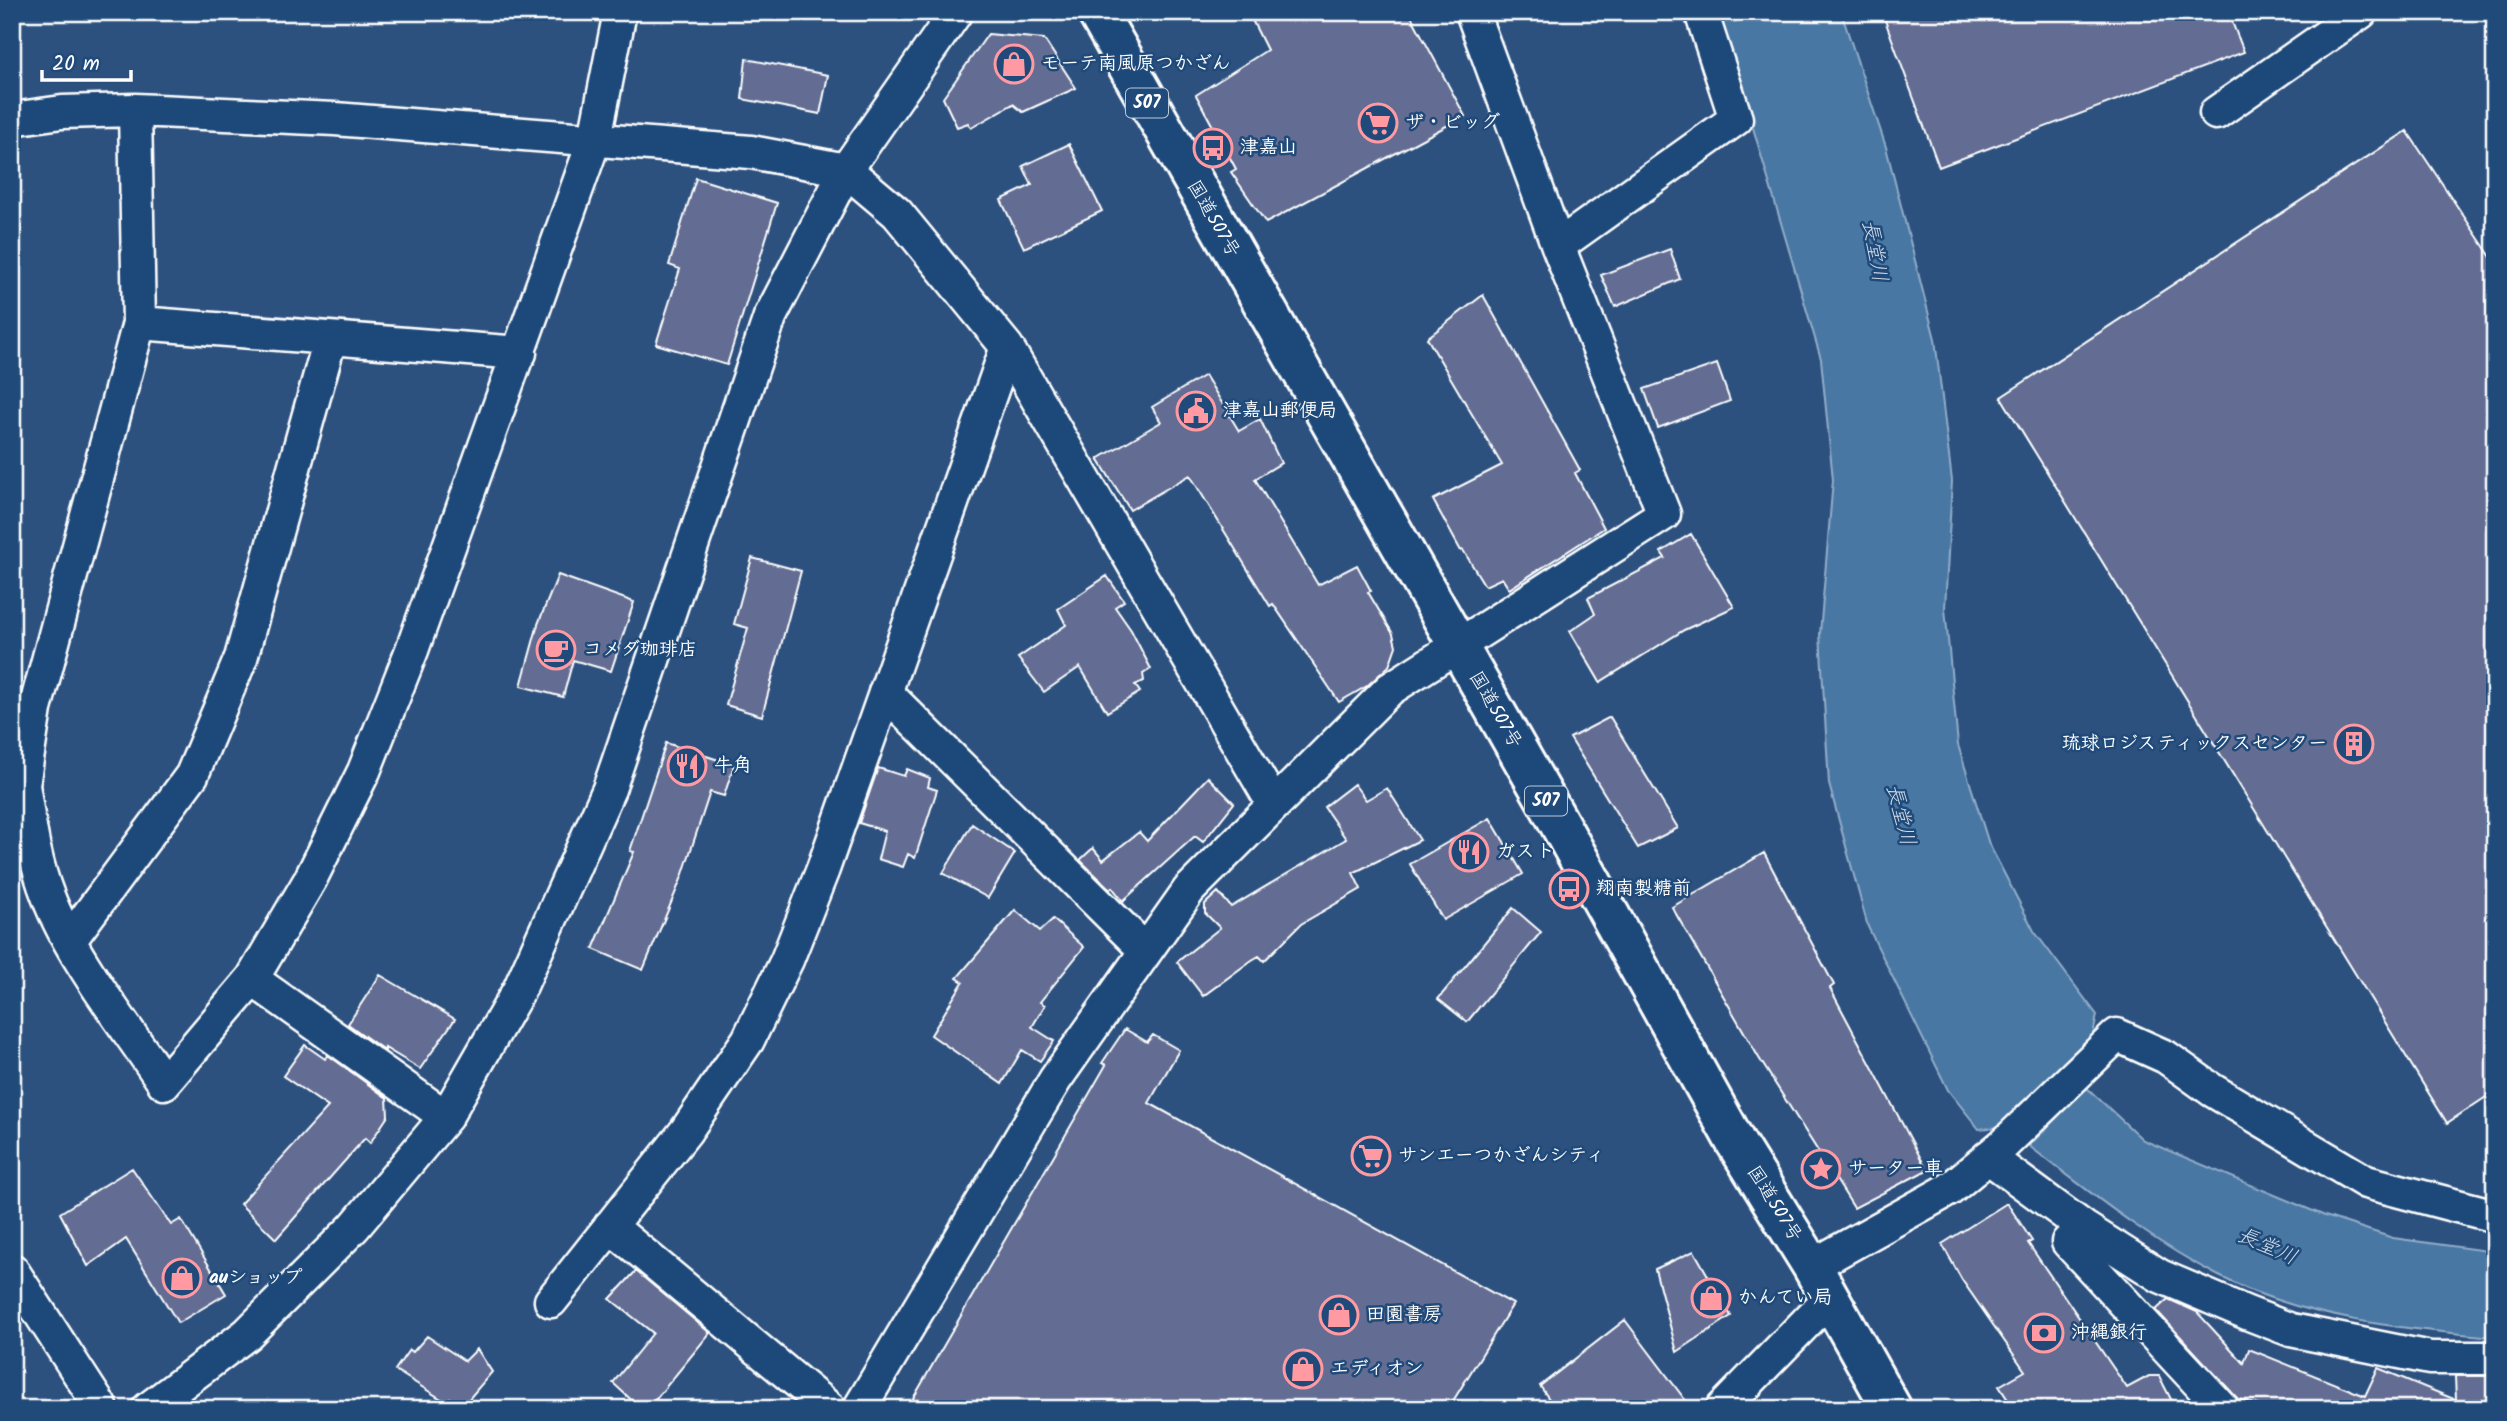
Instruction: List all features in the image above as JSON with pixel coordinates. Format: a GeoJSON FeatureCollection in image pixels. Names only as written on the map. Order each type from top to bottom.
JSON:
{"type":"FeatureCollection","features":[{"type":"Feature","properties":{"kind":"highway","name":"国道507号"},"geometry":{"type":"LineString","coordinates":[[1097,12],[1736,1143],[1820,1282],[1892,1409]]}},
{"type":"Feature","properties":{"kind":"street"},"geometry":{"type":"LineString","coordinates":[[135,110],[139,323],[35,709],[18,785],[48,896],[70,940],[164,1083],[252,979],[310,880],[364,771],[520,353],[595,138],[620,12]]}},
{"type":"Feature","properties":{"kind":"street"},"geometry":{"type":"LineString","coordinates":[[148,1409],[247,1334],[354,1227],[446,1117],[519,989],[609,789],[770,317],[846,170],[956,12]]}},
{"type":"Feature","properties":{"kind":"street"},"geometry":{"type":"LineString","coordinates":[[859,1409],[1055,1080],[1189,890],[1390,689],[1664,514],[1558,246],[1472,12]]}},
{"type":"Feature","properties":{"kind":"street"},"geometry":{"type":"LineString","coordinates":[[1558,246],[1736,119],[1701,12]]}},
{"type":"Feature","properties":{"kind":"street"},"geometry":{"type":"LineString","coordinates":[[2216,113],[2361,12]]}},
{"type":"Feature","properties":{"kind":"street"},"geometry":{"type":"LineString","coordinates":[[12,119],[62,113],[135,110],[335,119],[595,138],[778,155],[846,170],[897,213],[1007,347],[1274,805]]}},
{"type":"Feature","properties":{"kind":"street"},"geometry":{"type":"LineString","coordinates":[[139,323],[520,353]]}},
{"type":"Feature","properties":{"kind":"street"},"geometry":{"type":"LineString","coordinates":[[70,940],[192,775],[241,658],[330,339]]}},
{"type":"Feature","properties":{"kind":"street"},"geometry":{"type":"LineString","coordinates":[[551,1301],[686,1131],[748,1040],[787,960],[818,882],[1007,347]]}},
{"type":"Feature","properties":{"kind":"street"},"geometry":{"type":"LineString","coordinates":[[885,692],[1146,951]]}},
{"type":"Feature","properties":{"kind":"street"},"geometry":{"type":"LineString","coordinates":[[252,979],[446,1117]]}},
{"type":"Feature","properties":{"kind":"street"},"geometry":{"type":"LineString","coordinates":[[1722,1409],[1820,1282],[1950,1189],[1996,1151],[2117,1035],[2166,1057],[2212,1090],[2366,1182],[2495,1216]]}},
{"type":"Feature","properties":{"kind":"street"},"geometry":{"type":"LineString","coordinates":[[1996,1151],[2083,1227],[2160,1276],[2247,1313],[2291,1330],[2430,1358],[2495,1358]]}},
{"type":"Feature","properties":{"kind":"street"},"geometry":{"type":"LineString","coordinates":[[610,1226],[830,1409]]}},
{"type":"Feature","properties":{"kind":"street"},"geometry":{"type":"LineString","coordinates":[[2068,1242],[2223,1409]]}},
{"type":"Feature","properties":{"kind":"street"},"geometry":{"type":"LineString","coordinates":[[12,1270],[102,1409]]}},
{"type":"Feature","properties":{"kind":"water","name":"長堂川"},"geometry":{"type":"Polygon","coordinates":[[[1719,12],[1841,12],[1886,147],[1935,339],[1952,481],[1945,608],[1958,745],[1989,844],[2034,931],[2097,1015],[2093,1035],[2000,1127],[1979,1129],[1948,1090],[1868,927],[1829,784],[1820,634],[1833,480],[1821,359],[1719,12]]]}},
{"type":"Feature","properties":{"kind":"water","name":"長堂川"},"geometry":{"type":"Polygon","coordinates":[[[2086,1087],[2143,1140],[2325,1216],[2393,1238],[2495,1252],[2495,1337],[2388,1325],[2318,1312],[2249,1290],[2168,1247],[2120,1215],[2029,1146],[2086,1087]]]}},
{"type":"Feature","properties":{"kind":"building","name":"ザ・ビッグ"},"geometry":{"type":"Polygon","coordinates":[[[1248,12],[1409,12],[1465,116],[1266,223],[1231,172],[1236,169],[1196,95],[1267,50],[1248,12]]]}},
{"type":"Feature","properties":{"kind":"building"},"geometry":{"type":"Polygon","coordinates":[[[1882,12],[2228,12],[2244,52],[1939,167],[1882,12]]]}},
{"type":"Feature","properties":{"kind":"building","name":"モーテ南風原つかざん"},"geometry":{"type":"Polygon","coordinates":[[[988,34],[1044,39],[1076,88],[1023,112],[1013,104],[971,128],[968,123],[957,127],[943,98],[988,34]]]}},
{"type":"Feature","properties":{"kind":"building"},"geometry":{"type":"Polygon","coordinates":[[[746,59],[828,75],[820,114],[742,99],[746,59]]]}},
{"type":"Feature","properties":{"kind":"building","name":"琉球ロジスティックスセンター"},"geometry":{"type":"Polygon","coordinates":[[[2407,131],[2495,263],[2495,1091],[2447,1123],[2001,397],[2407,131]]]}},
{"type":"Feature","properties":{"kind":"building"},"geometry":{"type":"Polygon","coordinates":[[[1069,144],[1102,211],[1024,248],[1001,200],[1032,185],[1023,166],[1069,144]]]}},
{"type":"Feature","properties":{"kind":"building"},"geometry":{"type":"Polygon","coordinates":[[[696,178],[777,203],[727,365],[656,344],[680,269],[669,265],[696,178]]]}},
{"type":"Feature","properties":{"kind":"building"},"geometry":{"type":"Polygon","coordinates":[[[1670,249],[1680,279],[1615,307],[1601,275],[1670,249]]]}},
{"type":"Feature","properties":{"kind":"building"},"geometry":{"type":"Polygon","coordinates":[[[1483,295],[1580,470],[1575,473],[1604,528],[1509,589],[1502,578],[1485,586],[1463,550],[1461,551],[1433,500],[1502,465],[1427,338],[1483,295]]]}},
{"type":"Feature","properties":{"kind":"building"},"geometry":{"type":"Polygon","coordinates":[[[1717,364],[1730,401],[1658,428],[1644,389],[1717,364]]]}},
{"type":"Feature","properties":{"kind":"building"},"geometry":{"type":"Polygon","coordinates":[[[1205,375],[1239,431],[1260,419],[1281,463],[1255,479],[1318,585],[1357,565],[1371,591],[1368,592],[1393,634],[1396,646],[1389,666],[1367,686],[1339,702],[1273,604],[1270,606],[1190,475],[1130,510],[1098,459],[1161,422],[1152,407],[1205,375]]]}},
{"type":"Feature","properties":{"kind":"building"},"geometry":{"type":"Polygon","coordinates":[[[1691,534],[1734,607],[1684,630],[1600,682],[1570,631],[1595,614],[1588,598],[1665,558],[1661,552],[1691,534]]]}},
{"type":"Feature","properties":{"kind":"building"},"geometry":{"type":"Polygon","coordinates":[[[752,558],[801,571],[762,716],[726,705],[748,628],[734,624],[752,558]]]}},
{"type":"Feature","properties":{"kind":"building"},"geometry":{"type":"Polygon","coordinates":[[[558,575],[634,602],[611,671],[573,660],[563,697],[521,686],[538,624],[558,575]]]}},
{"type":"Feature","properties":{"kind":"building"},"geometry":{"type":"Polygon","coordinates":[[[1107,576],[1124,601],[1115,607],[1131,630],[1151,669],[1143,674],[1144,681],[1135,685],[1140,692],[1107,712],[1080,667],[1044,692],[1018,658],[1066,625],[1058,609],[1107,576]]]}},
{"type":"Feature","properties":{"kind":"building"},"geometry":{"type":"Polygon","coordinates":[[[1610,717],[1678,828],[1638,848],[1570,738],[1610,717]]]}},
{"type":"Feature","properties":{"kind":"building"},"geometry":{"type":"Polygon","coordinates":[[[666,743],[734,765],[724,796],[710,792],[682,877],[643,970],[593,949],[634,852],[630,851],[666,743]]]}},
{"type":"Feature","properties":{"kind":"building"},"geometry":{"type":"Polygon","coordinates":[[[878,768],[904,776],[907,769],[930,778],[928,787],[937,790],[915,858],[908,854],[903,867],[878,859],[885,831],[859,823],[878,768]]]}},
{"type":"Feature","properties":{"kind":"building"},"geometry":{"type":"Polygon","coordinates":[[[1208,777],[1234,803],[1203,842],[1195,836],[1123,901],[1112,887],[1110,889],[1080,860],[1093,848],[1103,860],[1139,832],[1147,841],[1208,777]]]}},
{"type":"Feature","properties":{"kind":"building"},"geometry":{"type":"Polygon","coordinates":[[[1354,784],[1366,800],[1387,788],[1420,840],[1353,873],[1361,889],[1301,924],[1264,961],[1259,956],[1252,960],[1203,996],[1177,962],[1220,928],[1205,913],[1205,904],[1218,892],[1231,907],[1346,839],[1324,807],[1354,784]]]}},
{"type":"Feature","properties":{"kind":"building"},"geometry":{"type":"Polygon","coordinates":[[[1490,818],[1523,874],[1443,920],[1410,864],[1490,818]]]}},
{"type":"Feature","properties":{"kind":"building"},"geometry":{"type":"Polygon","coordinates":[[[972,824],[1015,853],[988,898],[943,873],[972,824]]]}},
{"type":"Feature","properties":{"kind":"building"},"geometry":{"type":"Polygon","coordinates":[[[1764,853],[1834,985],[1830,988],[1927,1170],[1854,1208],[1759,1058],[1672,907],[1764,853]]]}},
{"type":"Feature","properties":{"kind":"building"},"geometry":{"type":"Polygon","coordinates":[[[1513,908],[1541,932],[1467,1022],[1438,999],[1513,908]]]}},
{"type":"Feature","properties":{"kind":"building"},"geometry":{"type":"Polygon","coordinates":[[[1015,910],[1040,931],[1053,919],[1084,947],[1040,1002],[1045,1005],[1032,1027],[1054,1041],[1040,1061],[1022,1050],[1002,1084],[931,1035],[963,982],[957,978],[1015,910]]]}},
{"type":"Feature","properties":{"kind":"building"},"geometry":{"type":"Polygon","coordinates":[[[380,975],[455,1019],[420,1069],[385,1048],[385,1051],[348,1024],[380,975]]]}},
{"type":"Feature","properties":{"kind":"building"},"geometry":{"type":"Polygon","coordinates":[[[1125,1029],[1147,1042],[1153,1035],[1179,1050],[1149,1103],[1513,1304],[1448,1409],[1260,1409],[1246,1400],[1239,1409],[907,1409],[1106,1065],[1102,1063],[1125,1029]]]}},
{"type":"Feature","properties":{"kind":"building"},"geometry":{"type":"Polygon","coordinates":[[[305,1045],[325,1059],[328,1055],[387,1098],[388,1116],[370,1143],[365,1138],[276,1239],[240,1204],[328,1107],[283,1076],[305,1045]]]}},
{"type":"Feature","properties":{"kind":"building"},"geometry":{"type":"Polygon","coordinates":[[[132,1168],[171,1225],[181,1219],[226,1294],[178,1323],[126,1239],[88,1266],[60,1213],[132,1168]]]}},
{"type":"Feature","properties":{"kind":"building"},"geometry":{"type":"Polygon","coordinates":[[[2007,1203],[2032,1241],[2028,1243],[2127,1388],[2149,1376],[2159,1376],[2176,1409],[2014,1409],[1999,1386],[2025,1371],[1962,1280],[1942,1244],[2007,1203]]]}},
{"type":"Feature","properties":{"kind":"building"},"geometry":{"type":"Polygon","coordinates":[[[1694,1251],[1731,1316],[1677,1352],[1655,1269],[1694,1251]]]}},
{"type":"Feature","properties":{"kind":"building"},"geometry":{"type":"Polygon","coordinates":[[[636,1271],[710,1333],[648,1409],[641,1409],[613,1383],[653,1333],[610,1299],[636,1271]]]}},
{"type":"Feature","properties":{"kind":"building"},"geometry":{"type":"Polygon","coordinates":[[[2168,1299],[2197,1312],[2244,1363],[2249,1349],[2365,1396],[2378,1368],[2456,1400],[2455,1376],[2495,1376],[2495,1409],[2269,1409],[2238,1399],[2156,1310],[2168,1299]]]}},
{"type":"Feature","properties":{"kind":"building"},"geometry":{"type":"Polygon","coordinates":[[[1625,1320],[1692,1409],[1556,1409],[1540,1386],[1625,1320]]]}},
{"type":"Feature","properties":{"kind":"building"},"geometry":{"type":"Polygon","coordinates":[[[427,1336],[465,1361],[477,1349],[492,1372],[463,1406],[450,1398],[446,1402],[395,1370],[409,1350],[413,1352],[427,1336]]]}},
{"type":"Feature","properties":{"kind":"place","name":"モーテ南風原つかざん"},"geometry":{"type":"Point","coordinates":[1014,64]}},
{"type":"Feature","properties":{"kind":"place","name":"ザ・ビッグ"},"geometry":{"type":"Point","coordinates":[1378,123]}},
{"type":"Feature","properties":{"kind":"place","name":"津嘉山"},"geometry":{"type":"Point","coordinates":[1213,148]}},
{"type":"Feature","properties":{"kind":"place","name":"津嘉山郵便局"},"geometry":{"type":"Point","coordinates":[1196,411]}},
{"type":"Feature","properties":{"kind":"place","name":"コメダ珈琲店"},"geometry":{"type":"Point","coordinates":[556,650]}},
{"type":"Feature","properties":{"kind":"place","name":"琉球ロジスティックスセンター"},"geometry":{"type":"Point","coordinates":[2354,744]}},
{"type":"Feature","properties":{"kind":"place","name":"牛角"},"geometry":{"type":"Point","coordinates":[687,766]}},
{"type":"Feature","properties":{"kind":"place","name":"ガスト"},"geometry":{"type":"Point","coordinates":[1469,852]}},
{"type":"Feature","properties":{"kind":"place","name":"翔南製糖前"},"geometry":{"type":"Point","coordinates":[1569,889]}},
{"type":"Feature","properties":{"kind":"place","name":"サンエーつかざんシティ"},"geometry":{"type":"Point","coordinates":[1371,1156]}},
{"type":"Feature","properties":{"kind":"place","name":"サーター車"},"geometry":{"type":"Point","coordinates":[1821,1169]}},
{"type":"Feature","properties":{"kind":"place","name":"auショップ"},"geometry":{"type":"Point","coordinates":[182,1278]}},
{"type":"Feature","properties":{"kind":"place","name":"かんてい局"},"geometry":{"type":"Point","coordinates":[1711,1298]}},
{"type":"Feature","properties":{"kind":"place","name":"田園書房"},"geometry":{"type":"Point","coordinates":[1339,1315]}},
{"type":"Feature","properties":{"kind":"place","name":"沖縄銀行"},"geometry":{"type":"Point","coordinates":[2044,1333]}},
{"type":"Feature","properties":{"kind":"place","name":"エディオン"},"geometry":{"type":"Point","coordinates":[1303,1369]}}]}
